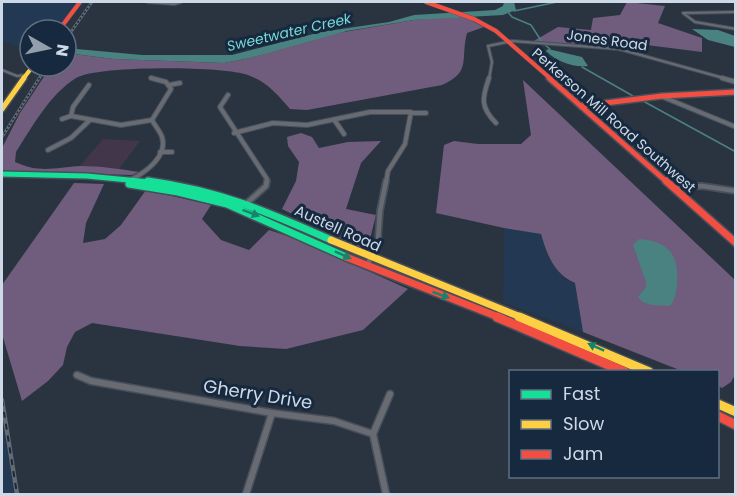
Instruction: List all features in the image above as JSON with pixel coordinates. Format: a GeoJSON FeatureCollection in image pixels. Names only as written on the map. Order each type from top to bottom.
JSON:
{"type":"FeatureCollection","features":[{"type":"Feature","properties":{"kind":"main road"},"geometry":{"type":"LineString","coordinates":[[68,18],[80,2]]}},
{"type":"Feature","properties":{"kind":"main road","name":"Perkerson Mill Road Southwest"},"geometry":{"type":"LineString","coordinates":[[426,2],[474,19],[490,27],[508,41],[735,243]]}},
{"type":"Feature","properties":{"kind":"main road"},"geometry":{"type":"LineString","coordinates":[[3,104],[24,78]]}},
{"type":"Feature","properties":{"kind":"main road"},"geometry":{"type":"LineString","coordinates":[[581,106],[662,96],[735,92]]}},
{"type":"Feature","properties":{"kind":"main road","name":"Austell Road"},"geometry":{"type":"LineString","coordinates":[[5,176],[130,179],[200,189],[247,203],[418,278],[576,338],[645,370]]}},
{"type":"Feature","properties":{"kind":"main road","name":"Austell Road"},"geometry":{"type":"LineString","coordinates":[[5,176],[122,183],[207,198],[268,220],[367,266],[525,327],[622,370]]}},
{"type":"Feature","properties":{"kind":"main road"},"geometry":{"type":"LineString","coordinates":[[719,405],[735,412]]}},
{"type":"Feature","properties":{"kind":"main road"},"geometry":{"type":"LineString","coordinates":[[719,417],[735,425]]}},
{"type":"Feature","properties":{"kind":"street"},"geometry":{"type":"LineString","coordinates":[[147,2],[174,4],[181,2]]}},
{"type":"Feature","properties":{"kind":"street"},"geometry":{"type":"LineString","coordinates":[[734,28],[695,22],[683,13],[735,12]]}},
{"type":"Feature","properties":{"kind":"street"},"geometry":{"type":"LineString","coordinates":[[496,123],[487,114],[482,101],[482,92],[492,66],[488,47],[508,41]]}},
{"type":"Feature","properties":{"kind":"street","name":"Jones Road"},"geometry":{"type":"LineString","coordinates":[[508,41],[625,50],[735,82]]}},
{"type":"Feature","properties":{"kind":"street"},"geometry":{"type":"LineString","coordinates":[[2,70],[18,76]]}},
{"type":"Feature","properties":{"kind":"street"},"geometry":{"type":"LineString","coordinates":[[151,78],[169,85],[180,83]]}},
{"type":"Feature","properties":{"kind":"street"},"geometry":{"type":"LineString","coordinates":[[152,120],[158,108],[171,93],[169,85]]}},
{"type":"Feature","properties":{"kind":"street"},"geometry":{"type":"LineString","coordinates":[[71,116],[73,107],[89,86]]}},
{"type":"Feature","properties":{"kind":"street"},"geometry":{"type":"LineString","coordinates":[[228,95],[220,106],[234,133],[267,179],[266,186],[247,203]]}},
{"type":"Feature","properties":{"kind":"street"},"geometry":{"type":"LineString","coordinates":[[662,96],[735,127]]}},
{"type":"Feature","properties":{"kind":"street"},"geometry":{"type":"LineString","coordinates":[[234,133],[273,123],[307,125],[382,111],[426,113]]}},
{"type":"Feature","properties":{"kind":"street"},"geometry":{"type":"LineString","coordinates":[[367,266],[378,240],[380,211],[388,171],[405,144],[412,113]]}},
{"type":"Feature","properties":{"kind":"street"},"geometry":{"type":"LineString","coordinates":[[62,119],[71,116],[121,125],[152,120]]}},
{"type":"Feature","properties":{"kind":"street"},"geometry":{"type":"LineString","coordinates":[[48,150],[71,138],[90,120]]}},
{"type":"Feature","properties":{"kind":"street"},"geometry":{"type":"LineString","coordinates":[[130,179],[145,173],[160,152],[164,141],[152,120]]}},
{"type":"Feature","properties":{"kind":"street"},"geometry":{"type":"LineString","coordinates":[[335,121],[344,134]]}},
{"type":"Feature","properties":{"kind":"street"},"geometry":{"type":"LineString","coordinates":[[160,152],[172,152]]}},
{"type":"Feature","properties":{"kind":"street"},"geometry":{"type":"LineString","coordinates":[[145,173],[154,182]]}},
{"type":"Feature","properties":{"kind":"street"},"geometry":{"type":"LineString","coordinates":[[672,187],[702,186],[735,191]]}},
{"type":"Feature","properties":{"kind":"street","name":"Gherry Drive"},"geometry":{"type":"LineString","coordinates":[[77,375],[91,381],[272,413],[334,421],[373,434]]}},
{"type":"Feature","properties":{"kind":"street"},"geometry":{"type":"LineString","coordinates":[[386,495],[373,434],[390,394]]}},
{"type":"Feature","properties":{"kind":"street"},"geometry":{"type":"LineString","coordinates":[[246,495],[272,413]]}},
{"type":"Feature","properties":{"kind":"shaded area"},"geometry":{"type":"Polygon","coordinates":[[[2,2],[89,2],[67,18],[18,18],[18,46],[2,41],[2,2]]]}},
{"type":"Feature","properties":{"kind":"shaded area"},"geometry":{"type":"Polygon","coordinates":[[[504,2],[514,2],[516,10],[503,15],[414,20],[347,31],[224,63],[114,59],[78,54],[78,49],[142,55],[232,55],[321,32],[389,22],[414,15],[495,10],[503,6],[504,2]]]}},
{"type":"Feature","properties":{"kind":"shaded area"},"geometry":{"type":"Polygon","coordinates":[[[627,2],[665,6],[658,23],[702,38],[702,52],[623,42],[614,48],[532,42],[558,27],[591,30],[593,18],[620,15],[627,2]]]}},
{"type":"Feature","properties":{"kind":"shaded area"},"geometry":{"type":"Polygon","coordinates":[[[464,16],[484,27],[467,33],[461,70],[458,75],[442,85],[307,110],[290,109],[261,81],[235,72],[161,68],[109,71],[78,77],[78,55],[114,59],[224,63],[338,33],[414,20],[464,16]]]}},
{"type":"Feature","properties":{"kind":"shaded area"},"geometry":{"type":"Polygon","coordinates":[[[692,29],[718,30],[735,36],[735,47],[708,40],[692,29]]]}},
{"type":"Feature","properties":{"kind":"shaded area"},"geometry":{"type":"Polygon","coordinates":[[[548,49],[582,57],[588,66],[577,66],[560,61],[546,51],[548,49]]]}},
{"type":"Feature","properties":{"kind":"shaded area"},"geometry":{"type":"Polygon","coordinates":[[[43,78],[76,78],[58,93],[42,112],[16,152],[15,162],[40,169],[88,166],[139,172],[132,175],[2,171],[2,148],[20,113],[43,78]]]}},
{"type":"Feature","properties":{"kind":"shaded area"},"geometry":{"type":"Polygon","coordinates":[[[523,80],[735,280],[736,373],[731,382],[722,388],[719,386],[719,370],[679,370],[583,332],[575,283],[552,263],[541,234],[436,213],[444,145],[454,141],[478,144],[521,144],[531,135],[523,80]]]}},
{"type":"Feature","properties":{"kind":"shaded area"},"geometry":{"type":"Polygon","coordinates":[[[301,133],[312,137],[319,148],[348,142],[381,141],[361,163],[346,209],[376,215],[367,251],[282,209],[296,181],[299,162],[288,146],[287,137],[301,133]]]}},
{"type":"Feature","properties":{"kind":"shaded area"},"geometry":{"type":"Polygon","coordinates":[[[103,139],[140,141],[119,169],[80,166],[103,139]]]}},
{"type":"Feature","properties":{"kind":"shaded area"},"geometry":{"type":"Polygon","coordinates":[[[74,183],[104,184],[86,223],[83,243],[105,239],[121,225],[146,190],[211,205],[202,219],[221,240],[249,250],[269,230],[297,239],[408,289],[363,330],[286,349],[240,346],[92,323],[75,332],[67,347],[63,365],[48,381],[22,401],[2,334],[2,285],[74,183]]]}},
{"type":"Feature","properties":{"kind":"shaded area"},"geometry":{"type":"Polygon","coordinates":[[[504,228],[541,234],[549,259],[564,279],[575,283],[583,332],[503,302],[504,228]]]}},
{"type":"Feature","properties":{"kind":"shaded area"},"geometry":{"type":"Polygon","coordinates":[[[639,239],[665,246],[674,257],[677,283],[675,298],[670,306],[648,304],[638,297],[646,287],[633,245],[639,239]]]}},
{"type":"Feature","properties":{"kind":"shaded area"},"geometry":{"type":"Polygon","coordinates":[[[2,421],[14,486],[15,494],[2,494],[2,421]]]}},
{"type":"Feature","properties":{"kind":"waterway"},"geometry":{"type":"LineString","coordinates":[[514,11],[557,2]]}},
{"type":"Feature","properties":{"kind":"waterway"},"geometry":{"type":"LineString","coordinates":[[508,12],[512,17],[531,25],[542,42]]}},
{"type":"Feature","properties":{"kind":"waterway"},"geometry":{"type":"LineString","coordinates":[[544,44],[550,49]]}},
{"type":"Feature","properties":{"kind":"waterway"},"geometry":{"type":"LineString","coordinates":[[582,67],[633,96]]}},
{"type":"Feature","properties":{"kind":"waterway"},"geometry":{"type":"LineString","coordinates":[[643,101],[736,152]]}},
{"type":"Feature","properties":{"kind":"railway"},"geometry":{"type":"LineString","coordinates":[[78,22],[92,2]]}},
{"type":"Feature","properties":{"kind":"railway"},"geometry":{"type":"LineString","coordinates":[[2,137],[39,78]]}},
{"type":"Feature","properties":{"kind":"railway"},"geometry":{"type":"LineString","coordinates":[[2,400],[17,494]]}},
{"type":"Feature","properties":{"kind":"traffic: fast"},"geometry":{"type":"LineString","coordinates":[[2,174],[143,180],[198,189],[252,205],[331,240]]}},
{"type":"Feature","properties":{"kind":"traffic: fast"},"geometry":{"type":"LineString","coordinates":[[129,184],[178,192],[227,204],[346,257]]}},
{"type":"Feature","properties":{"kind":"traffic: slow"},"geometry":{"type":"LineString","coordinates":[[2,109],[24,78]]}},
{"type":"Feature","properties":{"kind":"traffic: slow"},"geometry":{"type":"LineString","coordinates":[[331,240],[644,370]]}},
{"type":"Feature","properties":{"kind":"traffic: slow"},"geometry":{"type":"LineString","coordinates":[[719,404],[736,412]]}},
{"type":"Feature","properties":{"kind":"traffic: jam"},"geometry":{"type":"LineString","coordinates":[[68,18],[80,2]]}},
{"type":"Feature","properties":{"kind":"traffic: jam"},"geometry":{"type":"LineString","coordinates":[[426,2],[474,19],[496,31],[736,243]]}},
{"type":"Feature","properties":{"kind":"traffic: jam"},"geometry":{"type":"LineString","coordinates":[[581,106],[662,96],[736,92]]}},
{"type":"Feature","properties":{"kind":"traffic: jam"},"geometry":{"type":"LineString","coordinates":[[346,257],[530,330],[620,370]]}},
{"type":"Feature","properties":{"kind":"traffic: jam"},"geometry":{"type":"LineString","coordinates":[[719,416],[736,425]]}},
{"type":"Feature","properties":{"kind":"water label","name":"Sweetwater Creek"},"geometry":{"type":"Point","coordinates":[289,32]}}]}
